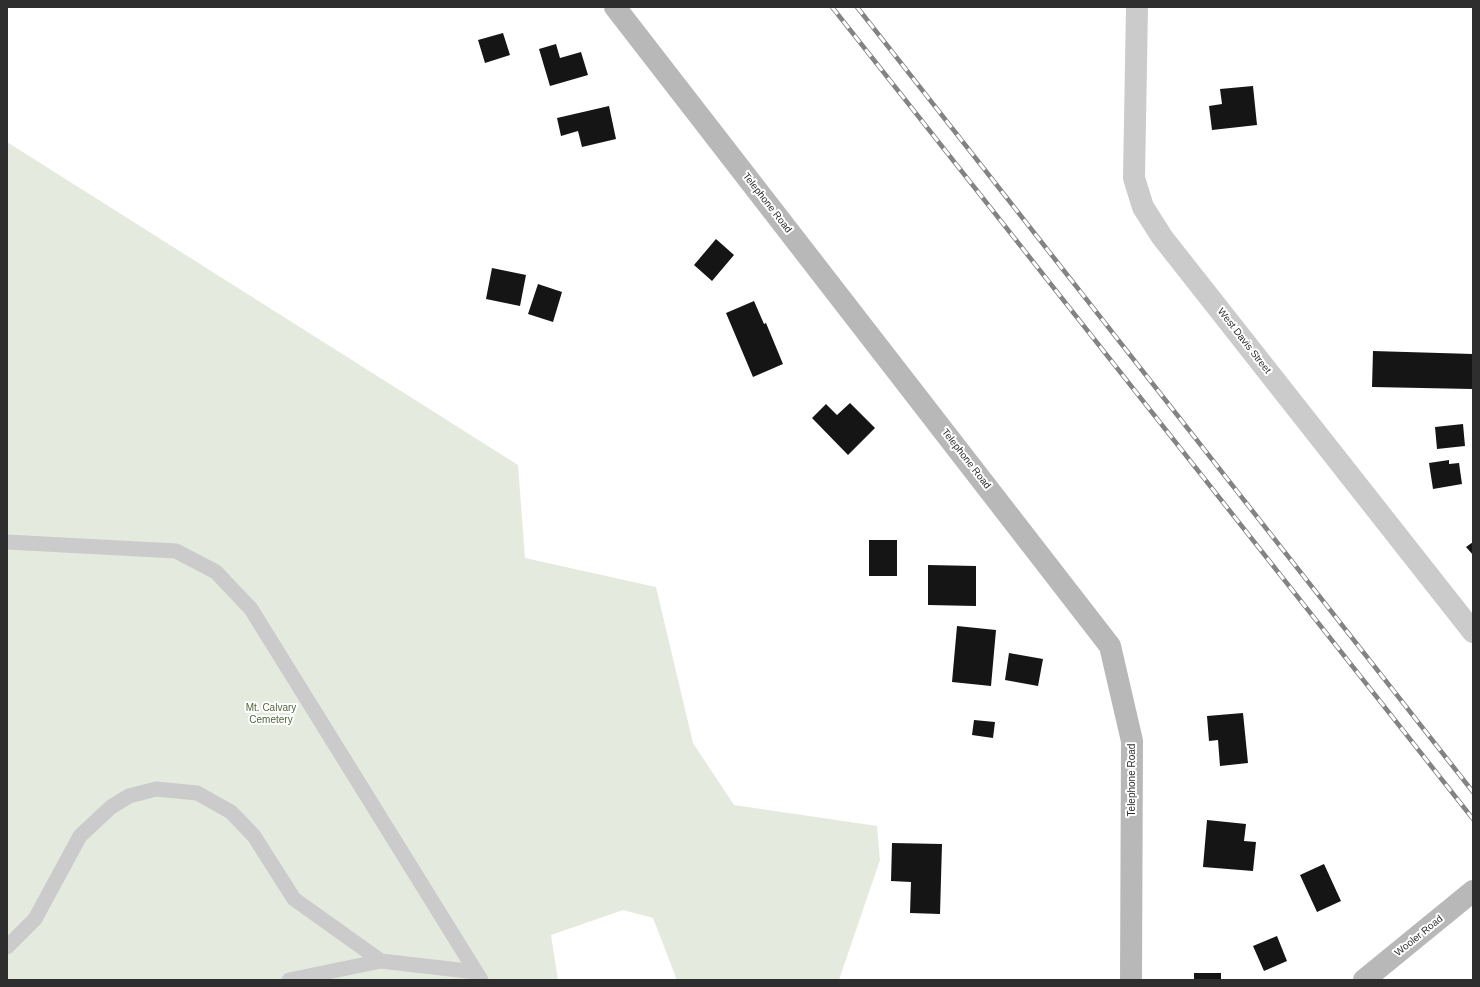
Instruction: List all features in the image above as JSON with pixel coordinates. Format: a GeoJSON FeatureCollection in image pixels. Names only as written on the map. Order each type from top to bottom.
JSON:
{"type":"FeatureCollection","features":[{"type":"Feature","properties":{"kind":"street","name":"Telephone Road"},"geometry":{"type":"LineString","coordinates":[[615,7],[1110,646],[1132,741],[1131,980]]}},
{"type":"Feature","properties":{"kind":"street","name":"West Davis Street"},"geometry":{"type":"LineString","coordinates":[[1137,7],[1134,178],[1143,207],[1162,237],[1473,632]]}},
{"type":"Feature","properties":{"kind":"street","name":"Wooler Road"},"geometry":{"type":"LineString","coordinates":[[1364,980],[1473,891]]}},
{"type":"Feature","properties":{"kind":"lane"},"geometry":{"type":"LineString","coordinates":[[7,542],[176,551],[216,572],[251,609],[478,976]]}},
{"type":"Feature","properties":{"kind":"lane"},"geometry":{"type":"LineString","coordinates":[[7,947],[35,919],[80,836],[111,807],[129,796],[156,789],[197,793],[231,812],[254,836],[294,899],[381,961]]}},
{"type":"Feature","properties":{"kind":"lane"},"geometry":{"type":"LineString","coordinates":[[289,980],[381,961],[478,976]]}},
{"type":"Feature","properties":{"kind":"green space","name":"Mt. Calvary Cemetery"},"geometry":{"type":"Polygon","coordinates":[[[7,142],[518,465],[525,558],[656,587],[693,743],[734,805],[877,826],[880,860],[839,980],[676,980],[653,918],[623,910],[551,935],[558,980],[7,980],[7,142]]]}},
{"type":"Feature","properties":{"kind":"building"},"geometry":{"type":"Polygon","coordinates":[[[503,33],[510,55],[485,63],[478,40],[503,33]]]}},
{"type":"Feature","properties":{"kind":"building"},"geometry":{"type":"Polygon","coordinates":[[[556,44],[560,58],[581,52],[588,75],[550,86],[539,49],[556,44]]]}},
{"type":"Feature","properties":{"kind":"building"},"geometry":{"type":"Polygon","coordinates":[[[1253,86],[1257,125],[1212,130],[1209,106],[1222,104],[1220,89],[1253,86]]]}},
{"type":"Feature","properties":{"kind":"building"},"geometry":{"type":"Polygon","coordinates":[[[609,106],[616,139],[582,147],[578,131],[561,136],[557,118],[609,106]]]}},
{"type":"Feature","properties":{"kind":"building"},"geometry":{"type":"Polygon","coordinates":[[[716,239],[734,255],[712,281],[694,265],[716,239]]]}},
{"type":"Feature","properties":{"kind":"building"},"geometry":{"type":"Polygon","coordinates":[[[492,268],[526,275],[520,306],[486,299],[492,268]]]}},
{"type":"Feature","properties":{"kind":"building"},"geometry":{"type":"Polygon","coordinates":[[[538,284],[562,292],[553,322],[528,314],[538,284]]]}},
{"type":"Feature","properties":{"kind":"building"},"geometry":{"type":"Polygon","coordinates":[[[754,301],[764,324],[766,323],[783,364],[753,377],[726,313],[754,301]]]}},
{"type":"Feature","properties":{"kind":"building"},"geometry":{"type":"Polygon","coordinates":[[[1373,351],[1473,354],[1472,389],[1372,387],[1373,351]]]}},
{"type":"Feature","properties":{"kind":"building"},"geometry":{"type":"Polygon","coordinates":[[[850,403],[875,428],[848,455],[812,418],[826,404],[837,415],[850,403]]]}},
{"type":"Feature","properties":{"kind":"building"},"geometry":{"type":"Polygon","coordinates":[[[1463,424],[1465,446],[1437,449],[1435,427],[1463,424]]]}},
{"type":"Feature","properties":{"kind":"building"},"geometry":{"type":"Polygon","coordinates":[[[1449,460],[1449,464],[1459,463],[1462,484],[1433,489],[1429,463],[1449,460]]]}},
{"type":"Feature","properties":{"kind":"building"},"geometry":{"type":"Polygon","coordinates":[[[869,540],[897,540],[897,576],[869,576],[869,540]]]}},
{"type":"Feature","properties":{"kind":"building"},"geometry":{"type":"Polygon","coordinates":[[[1473,542],[1473,555],[1466,547],[1473,542]]]}},
{"type":"Feature","properties":{"kind":"building"},"geometry":{"type":"Polygon","coordinates":[[[928,565],[976,566],[976,606],[928,605],[928,565]]]}},
{"type":"Feature","properties":{"kind":"building"},"geometry":{"type":"Polygon","coordinates":[[[957,626],[996,630],[991,686],[952,682],[957,626]]]}},
{"type":"Feature","properties":{"kind":"building"},"geometry":{"type":"Polygon","coordinates":[[[1009,653],[1043,659],[1038,686],[1005,680],[1009,653]]]}},
{"type":"Feature","properties":{"kind":"building"},"geometry":{"type":"Polygon","coordinates":[[[1243,713],[1248,763],[1220,766],[1218,740],[1209,741],[1207,716],[1243,713]]]}},
{"type":"Feature","properties":{"kind":"building"},"geometry":{"type":"Polygon","coordinates":[[[974,720],[995,722],[993,738],[972,735],[974,720]]]}},
{"type":"Feature","properties":{"kind":"building"},"geometry":{"type":"Polygon","coordinates":[[[1207,820],[1246,824],[1244,841],[1256,842],[1253,871],[1203,867],[1207,820]]]}},
{"type":"Feature","properties":{"kind":"building"},"geometry":{"type":"Polygon","coordinates":[[[892,843],[942,844],[940,914],[910,913],[911,882],[891,881],[892,843]]]}},
{"type":"Feature","properties":{"kind":"building"},"geometry":{"type":"Polygon","coordinates":[[[1324,864],[1341,901],[1317,912],[1300,875],[1324,864]]]}},
{"type":"Feature","properties":{"kind":"building"},"geometry":{"type":"Polygon","coordinates":[[[1277,936],[1287,961],[1264,971],[1253,946],[1277,936]]]}},
{"type":"Feature","properties":{"kind":"building"},"geometry":{"type":"Polygon","coordinates":[[[1194,973],[1221,973],[1221,980],[1194,980],[1194,973]]]}},
{"type":"Feature","properties":{"kind":"railway"},"geometry":{"type":"LineString","coordinates":[[832,7],[1473,819]]}},
{"type":"Feature","properties":{"kind":"railway"},"geometry":{"type":"LineString","coordinates":[[857,7],[1473,792]]}}]}
